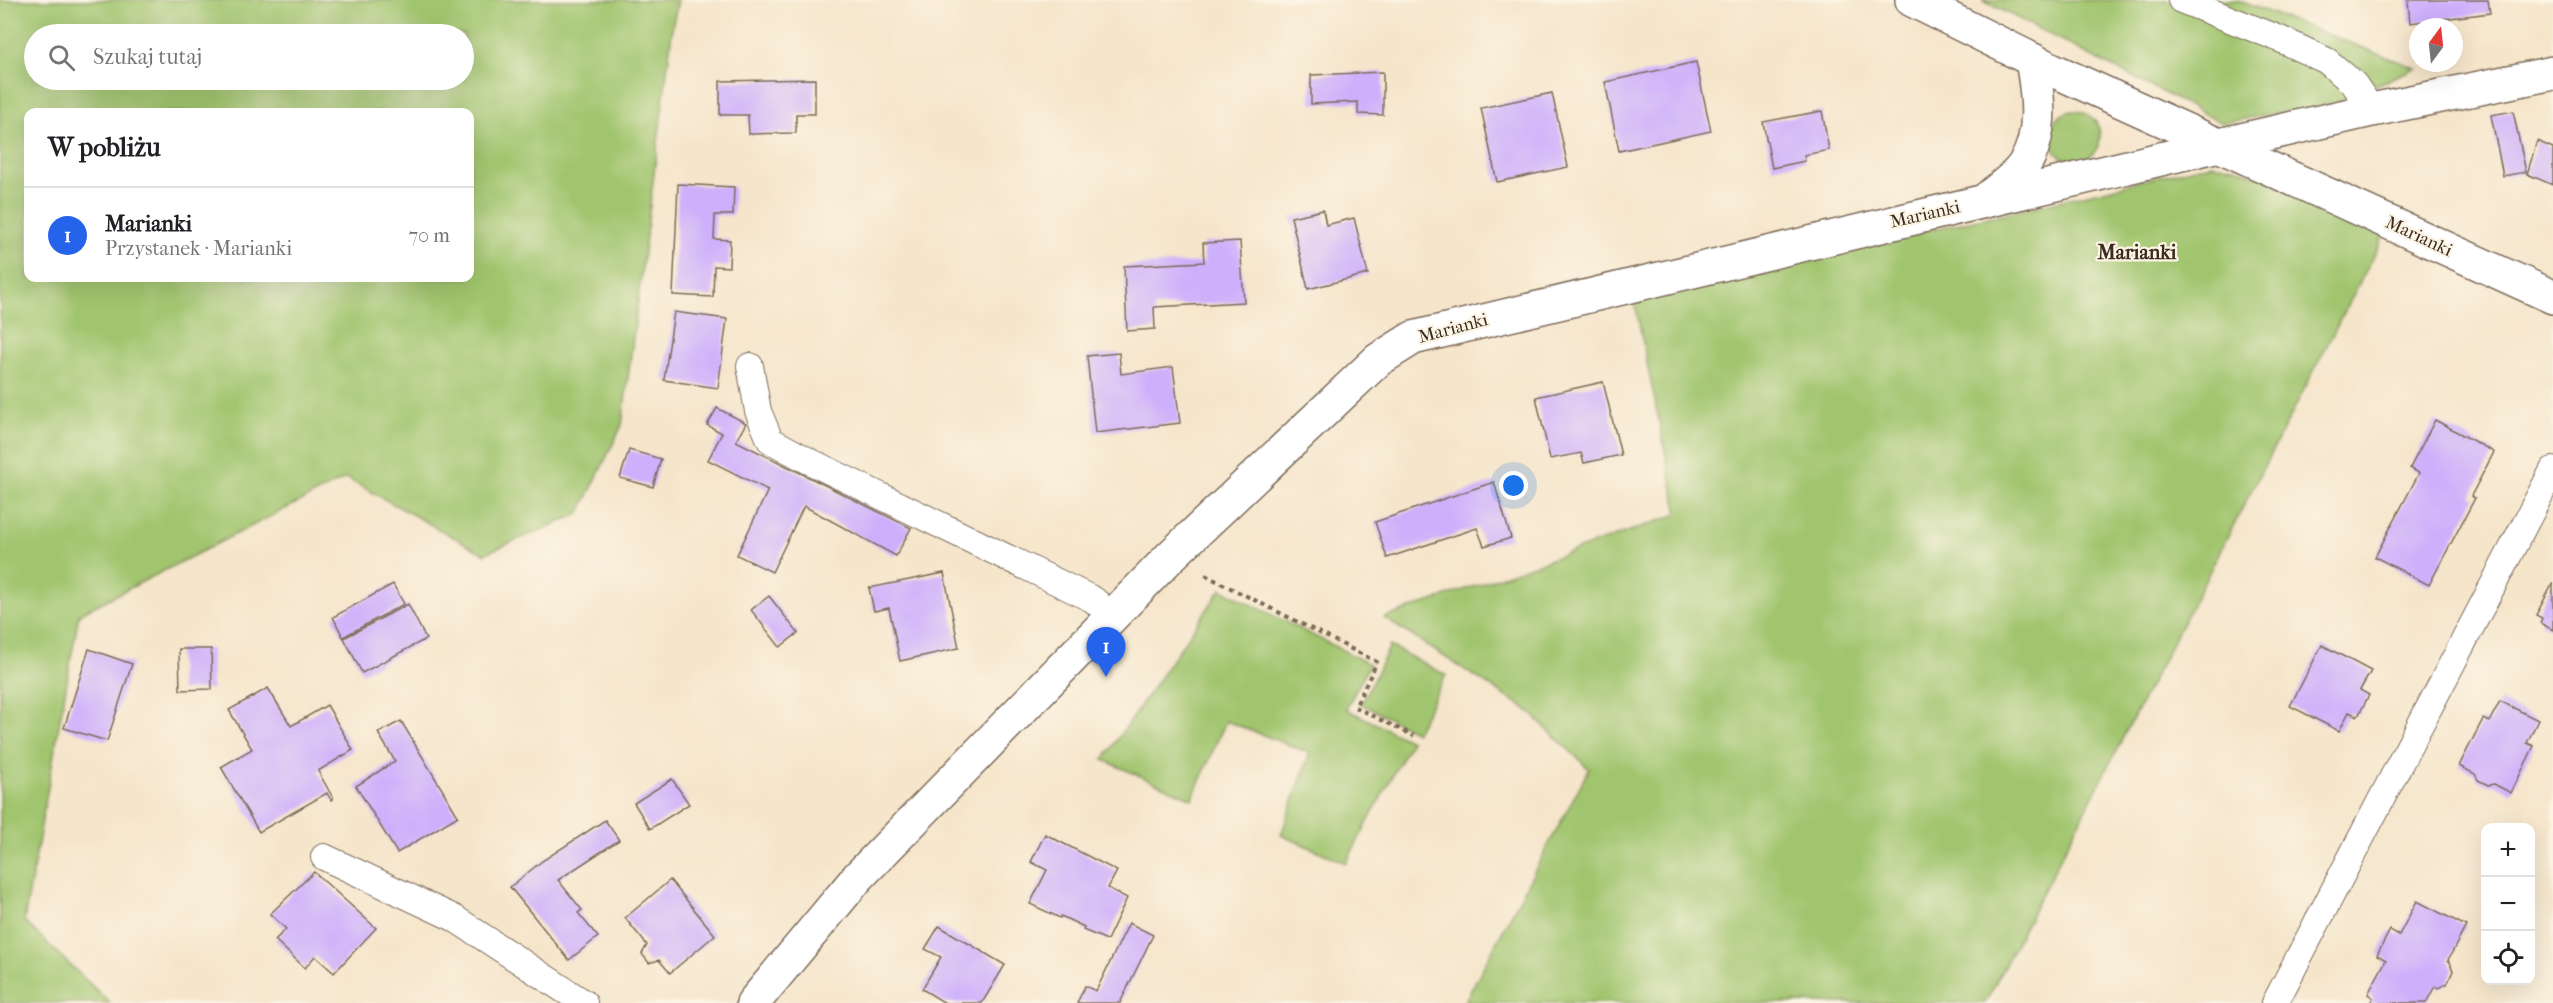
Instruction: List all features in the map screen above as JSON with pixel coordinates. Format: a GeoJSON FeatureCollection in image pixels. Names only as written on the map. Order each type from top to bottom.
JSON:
{"type":"FeatureCollection","features":[{"type":"Feature","properties":{"kind":"street","name":"Marianki"},"geometry":{"type":"LineString","coordinates":[[1912,0],[2032,60],[2553,297]]}},
{"type":"Feature","properties":{"kind":"street","name":"Marianki"},"geometry":{"type":"LineString","coordinates":[[1985,200],[2024,165],[2033,146],[2038,116],[2037,86],[2032,60]]}},
{"type":"Feature","properties":{"kind":"street","name":"Marianki"},"geometry":{"type":"LineString","coordinates":[[753,1003],[858,877],[1171,556],[1378,360],[1413,338],[2219,145],[2372,110],[2553,73]]}},
{"type":"Feature","properties":{"kind":"lane"},"geometry":{"type":"LineString","coordinates":[[2181,0],[2280,39],[2327,61],[2354,84],[2372,110]]}},
{"type":"Feature","properties":{"kind":"lane"},"geometry":{"type":"LineString","coordinates":[[750,366],[758,411],[770,440],[1094,600],[1112,617]]}},
{"type":"Feature","properties":{"kind":"lane"},"geometry":{"type":"LineString","coordinates":[[2275,1003],[2553,470]]}},
{"type":"Feature","properties":{"kind":"lane"},"geometry":{"type":"LineString","coordinates":[[324,856],[454,918],[584,1003]]}},
{"type":"Feature","properties":{"kind":"path"},"geometry":{"type":"LineString","coordinates":[[1200,573],[1377,662],[1355,707],[1414,736]]}},
{"type":"Feature","properties":{"kind":"green space"},"geometry":{"type":"Polygon","coordinates":[[[0,0],[678,0],[673,24],[622,425],[579,514],[484,554],[346,478],[79,614],[24,921],[110,1003],[0,1003],[0,0]]]}},
{"type":"Feature","properties":{"kind":"green space"},"geometry":{"type":"Polygon","coordinates":[[[1982,0],[2237,0],[2409,65],[2409,71],[2331,104],[2222,123],[1982,0]]]}},
{"type":"Feature","properties":{"kind":"green space"},"geometry":{"type":"Polygon","coordinates":[[[2070,111],[2080,111],[2093,118],[2100,131],[2100,141],[2093,154],[2080,161],[2070,161],[2061,157],[2054,150],[2050,141],[2050,131],[2054,122],[2061,115],[2070,111]]]}},
{"type":"Feature","properties":{"kind":"green space"},"geometry":{"type":"Polygon","coordinates":[[[2211,164],[2236,167],[2387,230],[1985,1003],[1464,1003],[1589,769],[1526,709],[1384,618],[1678,514],[1633,294],[2034,207],[2211,164]]]}},
{"type":"Feature","properties":{"kind":"green space"},"geometry":{"type":"Polygon","coordinates":[[[1221,589],[1370,664],[1346,709],[1411,741],[1346,863],[1281,835],[1310,753],[1226,721],[1192,799],[1103,760],[1221,589]]]}},
{"type":"Feature","properties":{"kind":"green space"},"geometry":{"type":"Polygon","coordinates":[[[1390,646],[1446,675],[1416,732],[1361,704],[1390,646]]]}},
{"type":"Feature","properties":{"kind":"building"},"geometry":{"type":"Polygon","coordinates":[[[2408,0],[2488,0],[2490,13],[2450,18],[2410,18],[2408,0]]]}},
{"type":"Feature","properties":{"kind":"building"},"geometry":{"type":"Polygon","coordinates":[[[1696,62],[1711,131],[1619,151],[1605,82],[1696,62]]]}},
{"type":"Feature","properties":{"kind":"building"},"geometry":{"type":"Polygon","coordinates":[[[1383,72],[1383,115],[1358,114],[1358,102],[1311,104],[1311,75],[1383,72]]]}},
{"type":"Feature","properties":{"kind":"building"},"geometry":{"type":"Polygon","coordinates":[[[815,79],[815,114],[796,114],[796,133],[749,134],[748,115],[720,115],[720,81],[815,79]]]}},
{"type":"Feature","properties":{"kind":"building"},"geometry":{"type":"Polygon","coordinates":[[[1552,93],[1568,167],[1497,182],[1481,108],[1552,93]]]}},
{"type":"Feature","properties":{"kind":"building"},"geometry":{"type":"Polygon","coordinates":[[[1822,111],[1829,150],[1804,155],[1805,161],[1772,168],[1763,122],[1822,111]]]}},
{"type":"Feature","properties":{"kind":"building"},"geometry":{"type":"Polygon","coordinates":[[[2513,111],[2526,172],[2503,176],[2491,115],[2513,111]]]}},
{"type":"Feature","properties":{"kind":"building"},"geometry":{"type":"Polygon","coordinates":[[[2537,141],[2553,148],[2553,185],[2527,174],[2537,141]]]}},
{"type":"Feature","properties":{"kind":"building"},"geometry":{"type":"Polygon","coordinates":[[[678,184],[734,187],[733,215],[715,215],[714,239],[730,240],[729,267],[714,266],[713,297],[673,295],[678,184]]]}},
{"type":"Feature","properties":{"kind":"building"},"geometry":{"type":"Polygon","coordinates":[[[1323,210],[1326,225],[1354,218],[1368,274],[1308,289],[1291,217],[1323,210]]]}},
{"type":"Feature","properties":{"kind":"building"},"geometry":{"type":"Polygon","coordinates":[[[1240,241],[1244,302],[1154,307],[1155,329],[1127,331],[1124,266],[1204,262],[1203,243],[1240,241]]]}},
{"type":"Feature","properties":{"kind":"building"},"geometry":{"type":"Polygon","coordinates":[[[674,312],[727,319],[718,388],[664,380],[674,312]]]}},
{"type":"Feature","properties":{"kind":"building"},"geometry":{"type":"Polygon","coordinates":[[[1119,353],[1121,374],[1173,367],[1180,423],[1095,433],[1087,356],[1119,353]]]}},
{"type":"Feature","properties":{"kind":"building"},"geometry":{"type":"Polygon","coordinates":[[[1603,382],[1621,455],[1584,463],[1581,453],[1550,459],[1536,397],[1603,382]]]}},
{"type":"Feature","properties":{"kind":"building"},"geometry":{"type":"Polygon","coordinates":[[[717,408],[746,423],[736,441],[911,528],[896,556],[804,506],[772,572],[737,555],[768,490],[708,460],[722,433],[707,425],[717,408]]]}},
{"type":"Feature","properties":{"kind":"building"},"geometry":{"type":"Polygon","coordinates":[[[2435,420],[2494,452],[2471,496],[2475,498],[2429,585],[2375,557],[2419,473],[2410,468],[2435,420]]]}},
{"type":"Feature","properties":{"kind":"building"},"geometry":{"type":"Polygon","coordinates":[[[629,450],[661,459],[653,487],[620,478],[629,450]]]}},
{"type":"Feature","properties":{"kind":"building"},"geometry":{"type":"Polygon","coordinates":[[[1494,482],[1511,538],[1484,546],[1477,528],[1387,558],[1375,522],[1494,482]]]}},
{"type":"Feature","properties":{"kind":"building"},"geometry":{"type":"Polygon","coordinates":[[[944,573],[959,648],[900,661],[889,608],[874,611],[869,588],[944,573]]]}},
{"type":"Feature","properties":{"kind":"building"},"geometry":{"type":"Polygon","coordinates":[[[2553,583],[2553,630],[2540,623],[2542,618],[2536,615],[2553,583]]]}},
{"type":"Feature","properties":{"kind":"building"},"geometry":{"type":"Polygon","coordinates":[[[393,584],[404,604],[343,637],[333,617],[393,584]]]}},
{"type":"Feature","properties":{"kind":"building"},"geometry":{"type":"Polygon","coordinates":[[[769,596],[798,633],[780,647],[751,610],[769,596]]]}},
{"type":"Feature","properties":{"kind":"building"},"geometry":{"type":"Polygon","coordinates":[[[408,604],[426,639],[362,673],[344,638],[408,604]]]}},
{"type":"Feature","properties":{"kind":"building"},"geometry":{"type":"Polygon","coordinates":[[[2322,645],[2371,671],[2360,690],[2369,695],[2358,716],[2349,712],[2339,731],[2290,706],[2322,645]]]}},
{"type":"Feature","properties":{"kind":"building"},"geometry":{"type":"Polygon","coordinates":[[[89,649],[132,664],[107,741],[64,728],[89,649]]]}},
{"type":"Feature","properties":{"kind":"building"},"geometry":{"type":"Polygon","coordinates":[[[179,649],[211,649],[212,689],[180,690],[179,649]]]}},
{"type":"Feature","properties":{"kind":"building"},"geometry":{"type":"Polygon","coordinates":[[[268,688],[291,726],[327,705],[353,750],[318,771],[333,798],[331,800],[327,793],[259,832],[221,767],[252,749],[229,710],[268,688]]]}},
{"type":"Feature","properties":{"kind":"building"},"geometry":{"type":"Polygon","coordinates":[[[2500,701],[2538,720],[2527,743],[2534,746],[2511,793],[2494,784],[2488,785],[2478,780],[2475,774],[2459,766],[2483,719],[2489,722],[2500,701]]]}},
{"type":"Feature","properties":{"kind":"building"},"geometry":{"type":"Polygon","coordinates":[[[401,721],[458,816],[397,853],[356,786],[395,761],[378,733],[401,721]]]}},
{"type":"Feature","properties":{"kind":"building"},"geometry":{"type":"Polygon","coordinates":[[[672,779],[689,804],[650,829],[634,803],[672,779]]]}},
{"type":"Feature","properties":{"kind":"building"},"geometry":{"type":"Polygon","coordinates":[[[605,820],[619,840],[558,880],[582,910],[578,913],[598,937],[569,960],[510,887],[542,861],[605,820]]]}},
{"type":"Feature","properties":{"kind":"building"},"geometry":{"type":"Polygon","coordinates":[[[1045,834],[1117,871],[1108,888],[1127,898],[1107,940],[1083,930],[1084,927],[1061,916],[1060,918],[1030,904],[1047,870],[1031,862],[1045,834]]]}},
{"type":"Feature","properties":{"kind":"building"},"geometry":{"type":"Polygon","coordinates":[[[314,872],[376,928],[334,973],[315,956],[305,968],[275,940],[286,929],[270,914],[314,872]]]}},
{"type":"Feature","properties":{"kind":"building"},"geometry":{"type":"Polygon","coordinates":[[[670,880],[715,935],[670,973],[659,960],[649,963],[642,954],[647,945],[625,918],[670,880]]]}},
{"type":"Feature","properties":{"kind":"building"},"geometry":{"type":"Polygon","coordinates":[[[2417,901],[2466,926],[2448,960],[2453,971],[2447,984],[2438,988],[2435,986],[2426,1003],[2370,1003],[2373,998],[2368,994],[2386,960],[2377,955],[2390,930],[2399,935],[2417,901]]]}},
{"type":"Feature","properties":{"kind":"building"},"geometry":{"type":"Polygon","coordinates":[[[1129,923],[1153,935],[1120,1003],[1077,1003],[1085,986],[1096,991],[1129,923]]]}},
{"type":"Feature","properties":{"kind":"building"},"geometry":{"type":"Polygon","coordinates":[[[939,926],[1005,965],[982,1003],[945,1003],[922,989],[941,957],[925,949],[939,926]]]}},
{"type":"Feature","properties":{"kind":"place","name":"Marianki"},"geometry":{"type":"Point","coordinates":[1106,677]}},
{"type":"Feature","properties":{"kind":"district","name":"Marianki"},"geometry":{"type":"Point","coordinates":[2137,252]}}]}
